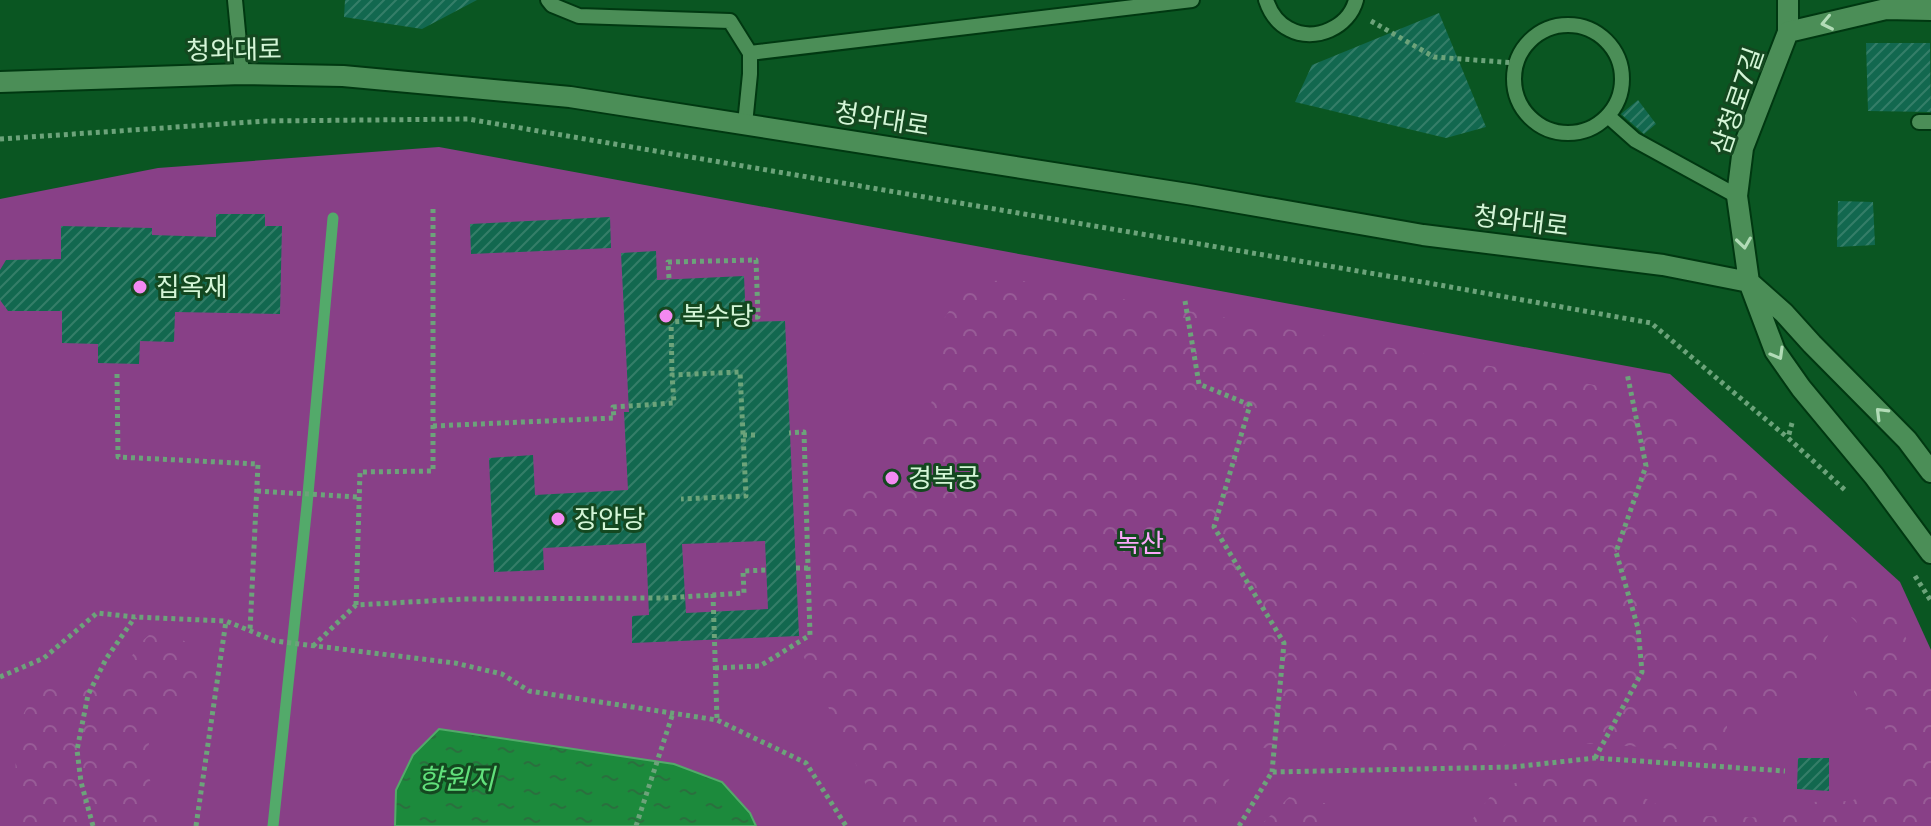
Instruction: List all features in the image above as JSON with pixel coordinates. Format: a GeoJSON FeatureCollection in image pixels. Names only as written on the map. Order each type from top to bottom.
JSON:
{"type":"FeatureCollection","features":[{"type":"Feature","properties":{"kind":"street","name":"삼청로7길"},"geometry":{"type":"LineString","coordinates":[[1749,282],[1737,196],[1743,148],[1788,32],[1788,0]]}},
{"type":"Feature","properties":{"kind":"street","name":"삼청로7길"},"geometry":{"type":"LineString","coordinates":[[1788,32],[1886,9],[1931,10]]}},
{"type":"Feature","properties":{"kind":"street","name":"청와대로"},"geometry":{"type":"LineString","coordinates":[[0,82],[242,74],[343,76],[570,97],[1179,192],[1423,235],[1663,265],[1749,282]]}},
{"type":"Feature","properties":{"kind":"street"},"geometry":{"type":"LineString","coordinates":[[1749,282],[1784,313],[1907,440],[1931,472]]}},
{"type":"Feature","properties":{"kind":"street"},"geometry":{"type":"LineString","coordinates":[[1749,282],[1775,351],[1931,553]]}},
{"type":"Feature","properties":{"kind":"lane"},"geometry":{"type":"LineString","coordinates":[[235,0],[242,74]]}},
{"type":"Feature","properties":{"kind":"lane"},"geometry":{"type":"LineString","coordinates":[[548,0],[552,5],[579,16],[730,21],[750,53],[745,124]]}},
{"type":"Feature","properties":{"kind":"lane"},"geometry":{"type":"LineString","coordinates":[[750,53],[1192,0]]}},
{"type":"Feature","properties":{"kind":"lane"},"geometry":{"type":"LineString","coordinates":[[1266,0],[1271,14],[1290,30],[1313,35],[1337,27],[1355,5]]}},
{"type":"Feature","properties":{"kind":"lane"},"geometry":{"type":"LineString","coordinates":[[1570,24],[1588,28],[1603,37],[1615,50],[1622,66],[1623,84],[1618,102],[1608,116],[1594,127],[1576,133],[1558,132],[1541,126],[1527,115],[1518,99],[1514,81],[1516,63],[1524,47],[1537,35],[1553,27],[1570,24]]}},
{"type":"Feature","properties":{"kind":"lane"},"geometry":{"type":"LineString","coordinates":[[1608,116],[1635,140],[1737,196]]}},
{"type":"Feature","properties":{"kind":"path"},"geometry":{"type":"LineString","coordinates":[[1355,5],[1434,57],[1516,63]]}},
{"type":"Feature","properties":{"kind":"path"},"geometry":{"type":"LineString","coordinates":[[0,139],[266,121],[468,119],[1651,323],[1788,438]]}},
{"type":"Feature","properties":{"kind":"path"},"geometry":{"type":"LineString","coordinates":[[356,605],[360,472],[433,471],[433,205]]}},
{"type":"Feature","properties":{"kind":"path"},"geometry":{"type":"LineString","coordinates":[[433,426],[614,418],[613,407],[674,403],[671,320],[758,317],[756,260],[668,262],[669,278]]}},
{"type":"Feature","properties":{"kind":"path"},"geometry":{"type":"LineString","coordinates":[[1185,301],[1199,384],[1250,405],[1214,527],[1284,643],[1272,772],[1239,826]]}},
{"type":"Feature","properties":{"kind":"path"},"geometry":{"type":"LineString","coordinates":[[672,375],[740,372],[746,496],[681,499]]}},
{"type":"Feature","properties":{"kind":"path"},"geometry":{"type":"LineString","coordinates":[[1595,758],[1642,672],[1638,628],[1616,552],[1646,466],[1627,373]]}},
{"type":"Feature","properties":{"kind":"path"},"geometry":{"type":"LineString","coordinates":[[117,374],[118,457],[258,464],[250,631]]}},
{"type":"Feature","properties":{"kind":"path"},"geometry":{"type":"LineString","coordinates":[[715,668],[760,666],[810,635],[804,432],[789,433]]}},
{"type":"Feature","properties":{"kind":"path"},"geometry":{"type":"LineString","coordinates":[[743,435],[755,435]]}},
{"type":"Feature","properties":{"kind":"path"},"geometry":{"type":"LineString","coordinates":[[257,491],[358,497]]}},
{"type":"Feature","properties":{"kind":"path"},"geometry":{"type":"LineString","coordinates":[[796,568],[808,568]]}},
{"type":"Feature","properties":{"kind":"path"},"geometry":{"type":"LineString","coordinates":[[313,646],[356,605],[464,599],[665,598],[744,593],[743,571],[766,570]]}},
{"type":"Feature","properties":{"kind":"path"},"geometry":{"type":"LineString","coordinates":[[713,594],[717,720]]}},
{"type":"Feature","properties":{"kind":"path"},"geometry":{"type":"LineString","coordinates":[[0,677],[44,658],[97,613],[226,621],[275,641],[455,663],[502,674],[529,691],[717,720],[806,763],[846,826]]}},
{"type":"Feature","properties":{"kind":"path"},"geometry":{"type":"LineString","coordinates":[[93,826],[81,782],[77,750],[88,695],[106,659],[135,617]]}},
{"type":"Feature","properties":{"kind":"path"},"geometry":{"type":"LineString","coordinates":[[196,826],[226,621]]}},
{"type":"Feature","properties":{"kind":"path"},"geometry":{"type":"LineString","coordinates":[[636,826],[673,713]]}},
{"type":"Feature","properties":{"kind":"path"},"geometry":{"type":"LineString","coordinates":[[1272,772],[1513,767],[1595,758],[1785,771]]}},
{"type":"Feature","properties":{"kind":"green space","name":"경복궁"},"geometry":{"type":"Polygon","coordinates":[[[439,147],[1670,374],[1900,582],[1931,650],[1931,826],[0,826],[0,199],[158,168],[439,147]]]}},
{"type":"Feature","properties":{"kind":"green space","name":"녹산"},"geometry":{"type":"Polygon","coordinates":[[[1012,279],[1660,397],[1882,590],[1931,688],[1931,826],[1467,826],[1494,792],[1534,775],[1591,770],[1656,804],[1700,816],[1783,818],[1811,802],[1851,801],[1901,779],[1895,744],[1854,692],[1861,627],[1842,608],[1803,685],[1781,709],[1727,725],[1727,752],[1510,739],[1495,756],[1382,753],[1362,736],[1255,749],[1234,771],[1203,826],[890,826],[884,822],[798,645],[821,640],[819,505],[914,475],[938,375],[944,319],[966,284],[1012,279]]]}},
{"type":"Feature","properties":{"kind":"green space"},"geometry":{"type":"Polygon","coordinates":[[[150,634],[173,634],[192,646],[201,667],[197,691],[172,709],[151,734],[144,767],[170,815],[168,826],[18,826],[16,747],[26,710],[37,696],[54,686],[110,687],[123,672],[138,645],[150,634]]]}},
{"type":"Feature","properties":{"kind":"green space"},"geometry":{"type":"Polygon","coordinates":[[[1289,797],[1341,806],[1340,826],[1260,826],[1289,797]]]}},
{"type":"Feature","properties":{"kind":"water","name":"향원지"},"geometry":{"type":"Polygon","coordinates":[[[439,729],[674,764],[722,782],[750,813],[756,826],[395,826],[396,790],[413,755],[439,729]]]}},
{"type":"Feature","properties":{"kind":"building"},"geometry":{"type":"Polygon","coordinates":[[[345,0],[477,0],[422,29],[344,17],[345,0]]]}},
{"type":"Feature","properties":{"kind":"building"},"geometry":{"type":"Polygon","coordinates":[[[1439,13],[1486,127],[1446,138],[1295,102],[1312,65],[1439,13]]]}},
{"type":"Feature","properties":{"kind":"building"},"geometry":{"type":"Polygon","coordinates":[[[1866,43],[1930,43],[1931,112],[1868,111],[1866,43]]]}},
{"type":"Feature","properties":{"kind":"building"},"geometry":{"type":"Polygon","coordinates":[[[1638,100],[1656,124],[1644,134],[1621,114],[1638,100]]]}},
{"type":"Feature","properties":{"kind":"building"},"geometry":{"type":"Polygon","coordinates":[[[1838,201],[1873,202],[1875,245],[1837,247],[1838,201]]]}},
{"type":"Feature","properties":{"kind":"building","name":"집옥재"},"geometry":{"type":"Polygon","coordinates":[[[216,214],[265,214],[265,226],[282,226],[280,314],[175,312],[174,342],[140,341],[139,364],[98,363],[98,344],[62,343],[62,311],[8,311],[0,300],[0,270],[6,260],[61,259],[61,226],[152,228],[152,235],[216,237],[216,214]]]}},
{"type":"Feature","properties":{"kind":"building"},"geometry":{"type":"Polygon","coordinates":[[[610,217],[611,248],[471,254],[470,224],[610,217]]]}},
{"type":"Feature","properties":{"kind":"building"},"geometry":{"type":"Polygon","coordinates":[[[656,251],[657,280],[744,276],[746,322],[785,321],[799,636],[632,643],[632,616],[649,615],[646,543],[543,548],[544,570],[494,572],[489,458],[533,455],[535,495],[628,490],[624,412],[629,412],[621,253],[656,251]],[[765,541],[682,544],[686,613],[768,609],[765,541]]]}},
{"type":"Feature","properties":{"kind":"building"},"geometry":{"type":"Polygon","coordinates":[[[1798,758],[1829,758],[1829,791],[1797,789],[1798,758]]]}},
{"type":"Feature","properties":{"kind":"waterway"},"geometry":{"type":"LineString","coordinates":[[273,826],[333,218]]}},
{"type":"Feature","properties":{"kind":"place","name":"집옥재"},"geometry":{"type":"Point","coordinates":[140,287]}},
{"type":"Feature","properties":{"kind":"place","name":"복수당"},"geometry":{"type":"Point","coordinates":[666,316]}},
{"type":"Feature","properties":{"kind":"place","name":"경복궁"},"geometry":{"type":"Point","coordinates":[892,478]}},
{"type":"Feature","properties":{"kind":"place","name":"장안당"},"geometry":{"type":"Point","coordinates":[558,519]}}]}
